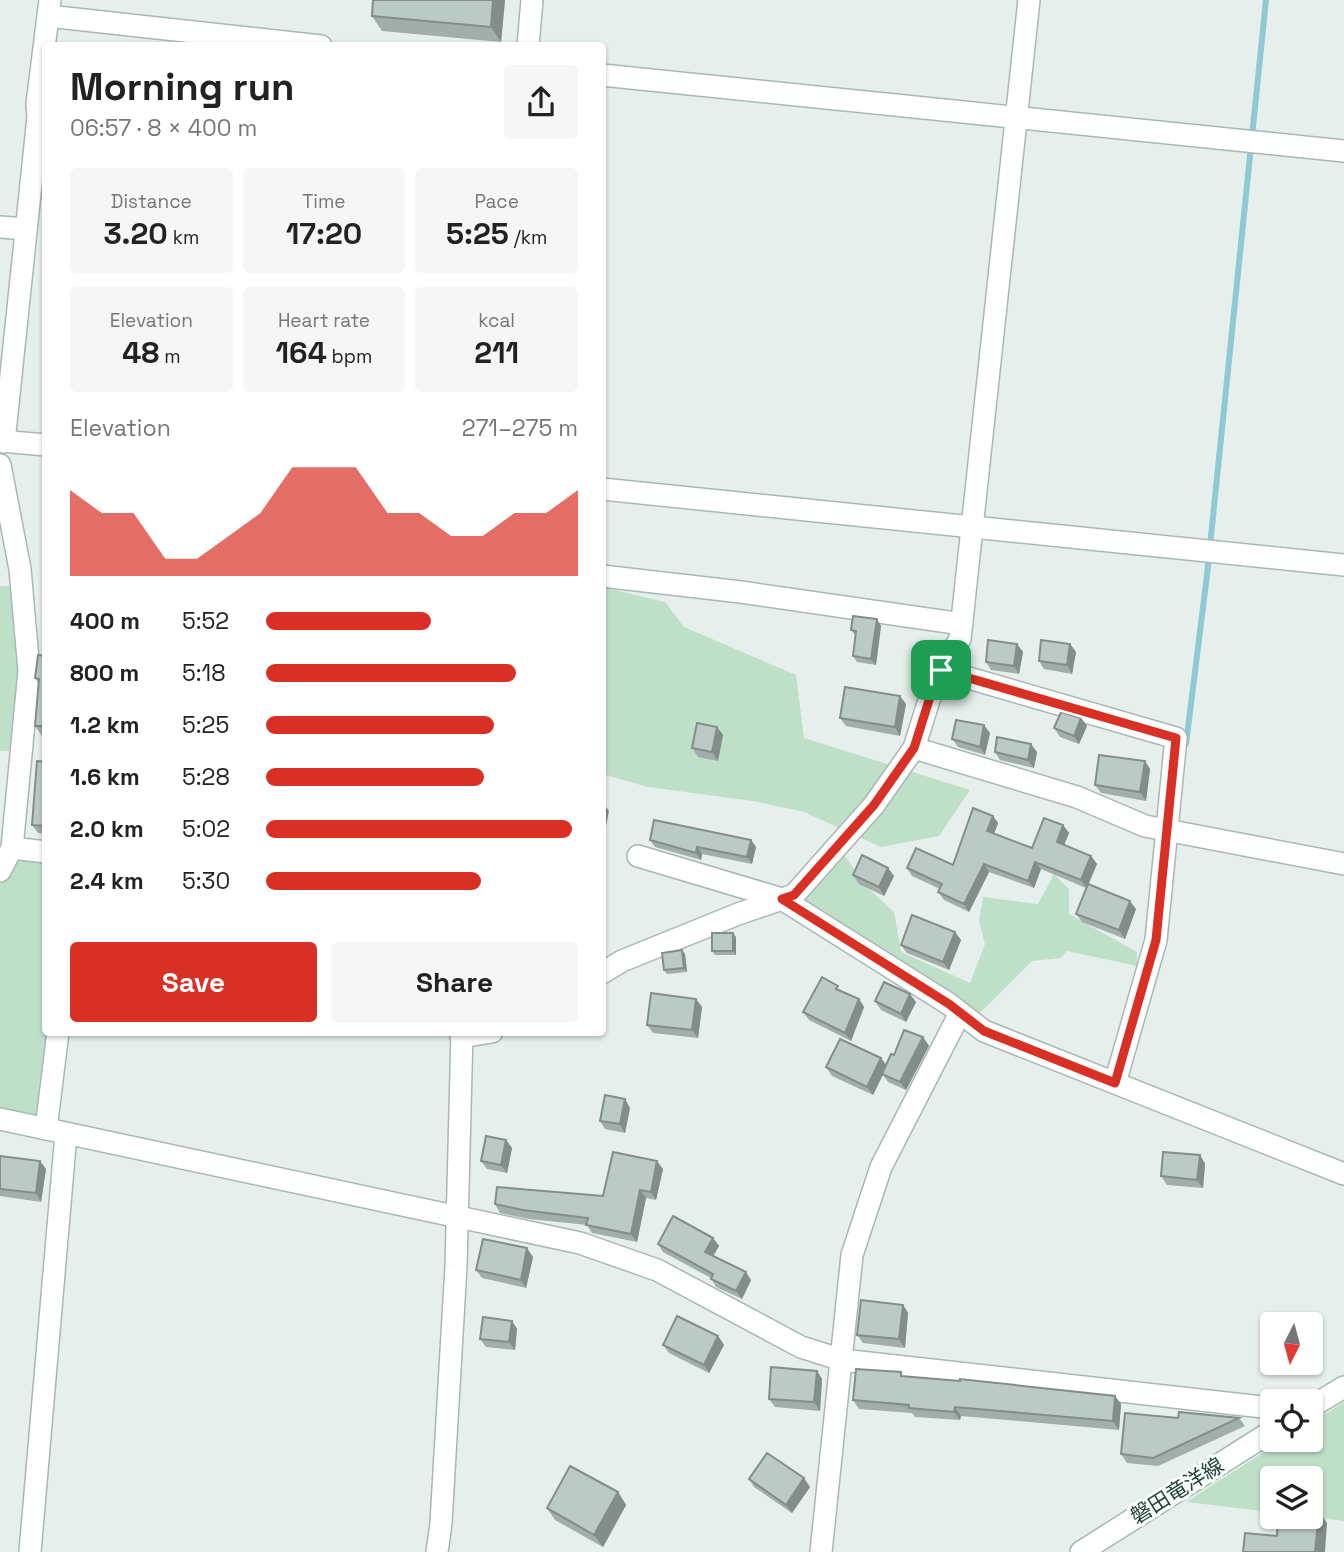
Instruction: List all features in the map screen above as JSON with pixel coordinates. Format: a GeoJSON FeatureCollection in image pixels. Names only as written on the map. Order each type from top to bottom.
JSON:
{"type":"FeatureCollection","features":[{"type":"Feature","properties":{"kind":"street"},"geometry":{"type":"LineString","coordinates":[[528,42],[532,0]]}},
{"type":"Feature","properties":{"kind":"street"},"geometry":{"type":"LineString","coordinates":[[606,971],[622,961],[738,914],[794,895],[874,805],[914,748],[936,678],[961,639],[1029,0]]}},
{"type":"Feature","properties":{"kind":"street"},"geometry":{"type":"LineString","coordinates":[[45,42],[49,8],[292,42]]}},
{"type":"Feature","properties":{"kind":"street"},"geometry":{"type":"LineString","coordinates":[[42,64],[2,441],[42,444]]}},
{"type":"Feature","properties":{"kind":"street"},"geometry":{"type":"LineString","coordinates":[[606,75],[1344,150]]}},
{"type":"Feature","properties":{"kind":"street"},"geometry":{"type":"LineString","coordinates":[[0,227],[26,229]]}},
{"type":"Feature","properties":{"kind":"street"},"geometry":{"type":"LineString","coordinates":[[0,465],[20,569],[29,671],[12,848],[0,871]]}},
{"type":"Feature","properties":{"kind":"street"},"geometry":{"type":"LineString","coordinates":[[606,489],[1344,565]]}},
{"type":"Feature","properties":{"kind":"street"},"geometry":{"type":"LineString","coordinates":[[606,576],[724,589],[962,624]]}},
{"type":"Feature","properties":{"kind":"street"},"geometry":{"type":"LineString","coordinates":[[941,670],[1176,738],[1156,940],[1115,1083]]}},
{"type":"Feature","properties":{"kind":"street"},"geometry":{"type":"LineString","coordinates":[[914,748],[1077,797],[1145,826],[1167,832],[1344,864]]}},
{"type":"Feature","properties":{"kind":"street"},"geometry":{"type":"LineString","coordinates":[[12,848],[42,852]]}},
{"type":"Feature","properties":{"kind":"street"},"geometry":{"type":"LineString","coordinates":[[638,856],[782,899],[984,1031],[1344,1174]]}},
{"type":"Feature","properties":{"kind":"street"},"geometry":{"type":"LineString","coordinates":[[821,1552],[852,1255],[881,1167],[960,1013]]}},
{"type":"Feature","properties":{"kind":"street"},"geometry":{"type":"LineString","coordinates":[[30,1552],[56,1131],[58,1036]]}},
{"type":"Feature","properties":{"kind":"street"},"geometry":{"type":"LineString","coordinates":[[437,1552],[449,1394],[462,1036]]}},
{"type":"Feature","properties":{"kind":"street"},"geometry":{"type":"LineString","coordinates":[[0,1119],[580,1243],[657,1269],[801,1347],[842,1360],[1260,1407]]}},
{"type":"Feature","properties":{"kind":"street"},"geometry":{"type":"LineString","coordinates":[[1323,1399],[1344,1387]]}},
{"type":"Feature","properties":{"kind":"street","name":"磐田竜洋線"},"geometry":{"type":"LineString","coordinates":[[1081,1552],[1260,1439]]}},
{"type":"Feature","properties":{"kind":"green space"},"geometry":{"type":"Polygon","coordinates":[[[0,586],[22,586],[29,663],[10,751],[0,751],[0,586]]]}},
{"type":"Feature","properties":{"kind":"green space"},"geometry":{"type":"Polygon","coordinates":[[[606,588],[665,602],[684,627],[796,675],[804,738],[970,790],[939,836],[881,847],[804,812],[753,801],[648,787],[606,775],[606,588]]]}},
{"type":"Feature","properties":{"kind":"green space"},"geometry":{"type":"Polygon","coordinates":[[[838,846],[867,887],[894,912],[901,952],[970,983],[985,944],[979,921],[983,897],[1038,904],[1054,874],[1069,889],[1069,914],[1137,952],[1137,966],[1067,951],[1061,958],[1032,961],[979,1014],[791,905],[820,883],[838,846]]]}},
{"type":"Feature","properties":{"kind":"green space"},"geometry":{"type":"Polygon","coordinates":[[[12,848],[42,852],[42,1036],[58,1036],[46,1129],[0,1124],[0,880],[12,848]]]}},
{"type":"Feature","properties":{"kind":"green space"},"geometry":{"type":"Polygon","coordinates":[[[1344,1402],[1344,1521],[1323,1518],[1323,1466],[1260,1466],[1260,1511],[1186,1502],[1264,1452],[1323,1452],[1323,1415],[1344,1402]]]}},
{"type":"Feature","properties":{"kind":"building"},"geometry":{"type":"Polygon","coordinates":[[[373,0],[493,0],[491,27],[372,16],[373,0]]]}},
{"type":"Feature","properties":{"kind":"building"},"geometry":{"type":"Polygon","coordinates":[[[853,616],[877,619],[871,659],[853,656],[856,631],[851,630],[853,616]]]}},
{"type":"Feature","properties":{"kind":"building"},"geometry":{"type":"Polygon","coordinates":[[[988,640],[1017,644],[1014,666],[986,662],[988,640]]]}},
{"type":"Feature","properties":{"kind":"building"},"geometry":{"type":"Polygon","coordinates":[[[1041,640],[1070,644],[1067,665],[1039,661],[1041,640]]]}},
{"type":"Feature","properties":{"kind":"building"},"geometry":{"type":"Polygon","coordinates":[[[38,655],[42,656],[42,726],[35,726],[39,679],[35,678],[38,655]]]}},
{"type":"Feature","properties":{"kind":"building"},"geometry":{"type":"Polygon","coordinates":[[[845,687],[900,696],[895,727],[840,718],[845,687]]]}},
{"type":"Feature","properties":{"kind":"building"},"geometry":{"type":"Polygon","coordinates":[[[1061,712],[1081,718],[1074,736],[1054,728],[1061,712]]]}},
{"type":"Feature","properties":{"kind":"building"},"geometry":{"type":"Polygon","coordinates":[[[956,720],[984,725],[980,747],[952,739],[956,720]]]}},
{"type":"Feature","properties":{"kind":"building"},"geometry":{"type":"Polygon","coordinates":[[[697,723],[717,727],[712,752],[692,748],[697,723]]]}},
{"type":"Feature","properties":{"kind":"building"},"geometry":{"type":"Polygon","coordinates":[[[997,737],[1031,744],[1028,760],[995,752],[997,737]]]}},
{"type":"Feature","properties":{"kind":"building"},"geometry":{"type":"Polygon","coordinates":[[[1099,755],[1145,761],[1140,792],[1095,785],[1099,755]]]}},
{"type":"Feature","properties":{"kind":"building"},"geometry":{"type":"Polygon","coordinates":[[[37,761],[42,762],[42,826],[32,825],[37,761]]]}},
{"type":"Feature","properties":{"kind":"building"},"geometry":{"type":"Polygon","coordinates":[[[973,808],[993,816],[987,831],[1032,848],[1044,818],[1063,825],[1057,842],[1091,856],[1081,880],[1035,862],[1028,881],[984,864],[964,904],[938,892],[942,884],[907,868],[916,848],[953,865],[973,808]]]}},
{"type":"Feature","properties":{"kind":"building"},"geometry":{"type":"Polygon","coordinates":[[[654,820],[751,840],[747,857],[697,847],[696,853],[650,840],[654,820]]]}},
{"type":"Feature","properties":{"kind":"building"},"geometry":{"type":"Polygon","coordinates":[[[862,855],[888,868],[879,887],[853,875],[862,855]]]}},
{"type":"Feature","properties":{"kind":"building"},"geometry":{"type":"Polygon","coordinates":[[[1088,884],[1130,901],[1119,930],[1076,914],[1088,884]]]}},
{"type":"Feature","properties":{"kind":"building"},"geometry":{"type":"Polygon","coordinates":[[[912,915],[955,932],[943,962],[901,945],[912,915]]]}},
{"type":"Feature","properties":{"kind":"building"},"geometry":{"type":"Polygon","coordinates":[[[712,933],[733,933],[733,951],[712,951],[712,933]]]}},
{"type":"Feature","properties":{"kind":"building"},"geometry":{"type":"Polygon","coordinates":[[[682,950],[684,968],[664,970],[662,953],[682,950]]]}},
{"type":"Feature","properties":{"kind":"building"},"geometry":{"type":"Polygon","coordinates":[[[822,977],[838,986],[836,989],[859,999],[845,1033],[803,1012],[822,977]]]}},
{"type":"Feature","properties":{"kind":"building"},"geometry":{"type":"Polygon","coordinates":[[[884,982],[910,994],[901,1014],[875,1001],[884,982]]]}},
{"type":"Feature","properties":{"kind":"building"},"geometry":{"type":"Polygon","coordinates":[[[651,993],[696,999],[692,1030],[647,1025],[651,993]]]}},
{"type":"Feature","properties":{"kind":"building"},"geometry":{"type":"Polygon","coordinates":[[[904,1030],[923,1037],[900,1082],[882,1074],[891,1054],[894,1055],[904,1030]]]}},
{"type":"Feature","properties":{"kind":"building"},"geometry":{"type":"Polygon","coordinates":[[[840,1039],[881,1058],[867,1087],[826,1067],[840,1039]]]}},
{"type":"Feature","properties":{"kind":"building"},"geometry":{"type":"Polygon","coordinates":[[[605,1095],[625,1099],[620,1124],[600,1121],[605,1095]]]}},
{"type":"Feature","properties":{"kind":"building"},"geometry":{"type":"Polygon","coordinates":[[[486,1136],[506,1140],[501,1165],[481,1161],[486,1136]]]}},
{"type":"Feature","properties":{"kind":"building"},"geometry":{"type":"Polygon","coordinates":[[[613,1152],[657,1161],[651,1192],[640,1190],[631,1234],[586,1225],[588,1218],[495,1204],[497,1187],[603,1196],[613,1152]]]}},
{"type":"Feature","properties":{"kind":"building"},"geometry":{"type":"Polygon","coordinates":[[[1163,1152],[1200,1155],[1197,1180],[1161,1176],[1163,1152]]]}},
{"type":"Feature","properties":{"kind":"building"},"geometry":{"type":"Polygon","coordinates":[[[0,1156],[40,1161],[36,1193],[0,1189],[0,1156]]]}},
{"type":"Feature","properties":{"kind":"building"},"geometry":{"type":"Polygon","coordinates":[[[673,1216],[713,1238],[705,1252],[746,1272],[736,1291],[711,1279],[713,1274],[658,1244],[673,1216]]]}},
{"type":"Feature","properties":{"kind":"building"},"geometry":{"type":"Polygon","coordinates":[[[483,1239],[527,1248],[521,1280],[476,1270],[483,1239]]]}},
{"type":"Feature","properties":{"kind":"building"},"geometry":{"type":"Polygon","coordinates":[[[861,1300],[903,1305],[899,1339],[857,1335],[861,1300]]]}},
{"type":"Feature","properties":{"kind":"building"},"geometry":{"type":"Polygon","coordinates":[[[677,1316],[718,1336],[704,1365],[663,1345],[677,1316]]]}},
{"type":"Feature","properties":{"kind":"building"},"geometry":{"type":"Polygon","coordinates":[[[483,1317],[512,1321],[509,1342],[480,1339],[483,1317]]]}},
{"type":"Feature","properties":{"kind":"building"},"geometry":{"type":"Polygon","coordinates":[[[771,1367],[817,1371],[814,1402],[769,1399],[771,1367]]]}},
{"type":"Feature","properties":{"kind":"building"},"geometry":{"type":"Polygon","coordinates":[[[856,1369],[901,1372],[901,1376],[960,1379],[1115,1396],[1113,1421],[955,1407],[954,1412],[853,1400],[856,1369]]]}},
{"type":"Feature","properties":{"kind":"building"},"geometry":{"type":"Polygon","coordinates":[[[1179,1412],[1239,1418],[1153,1458],[1121,1454],[1125,1413],[1178,1418],[1179,1412]]]}},
{"type":"Feature","properties":{"kind":"building"},"geometry":{"type":"Polygon","coordinates":[[[767,1453],[804,1478],[786,1505],[749,1479],[767,1453]]]}},
{"type":"Feature","properties":{"kind":"building"},"geometry":{"type":"Polygon","coordinates":[[[570,1466],[618,1492],[594,1535],[547,1508],[570,1466]]]}},
{"type":"Feature","properties":{"kind":"building"},"geometry":{"type":"Polygon","coordinates":[[[1277,1529],[1317,1529],[1315,1552],[1243,1552],[1245,1533],[1277,1536],[1277,1529]]]}},
{"type":"Feature","properties":{"kind":"waterway"},"geometry":{"type":"LineString","coordinates":[[1186,744],[1207,575],[1266,0]]}},
{"type":"Feature","properties":{"kind":"route"},"geometry":{"type":"LineString","coordinates":[[941,670],[1176,738],[1156,940],[1115,1083],[984,1031],[949,1004],[782,899],[794,895],[874,805],[914,748],[936,678],[941,670]]}}]}
